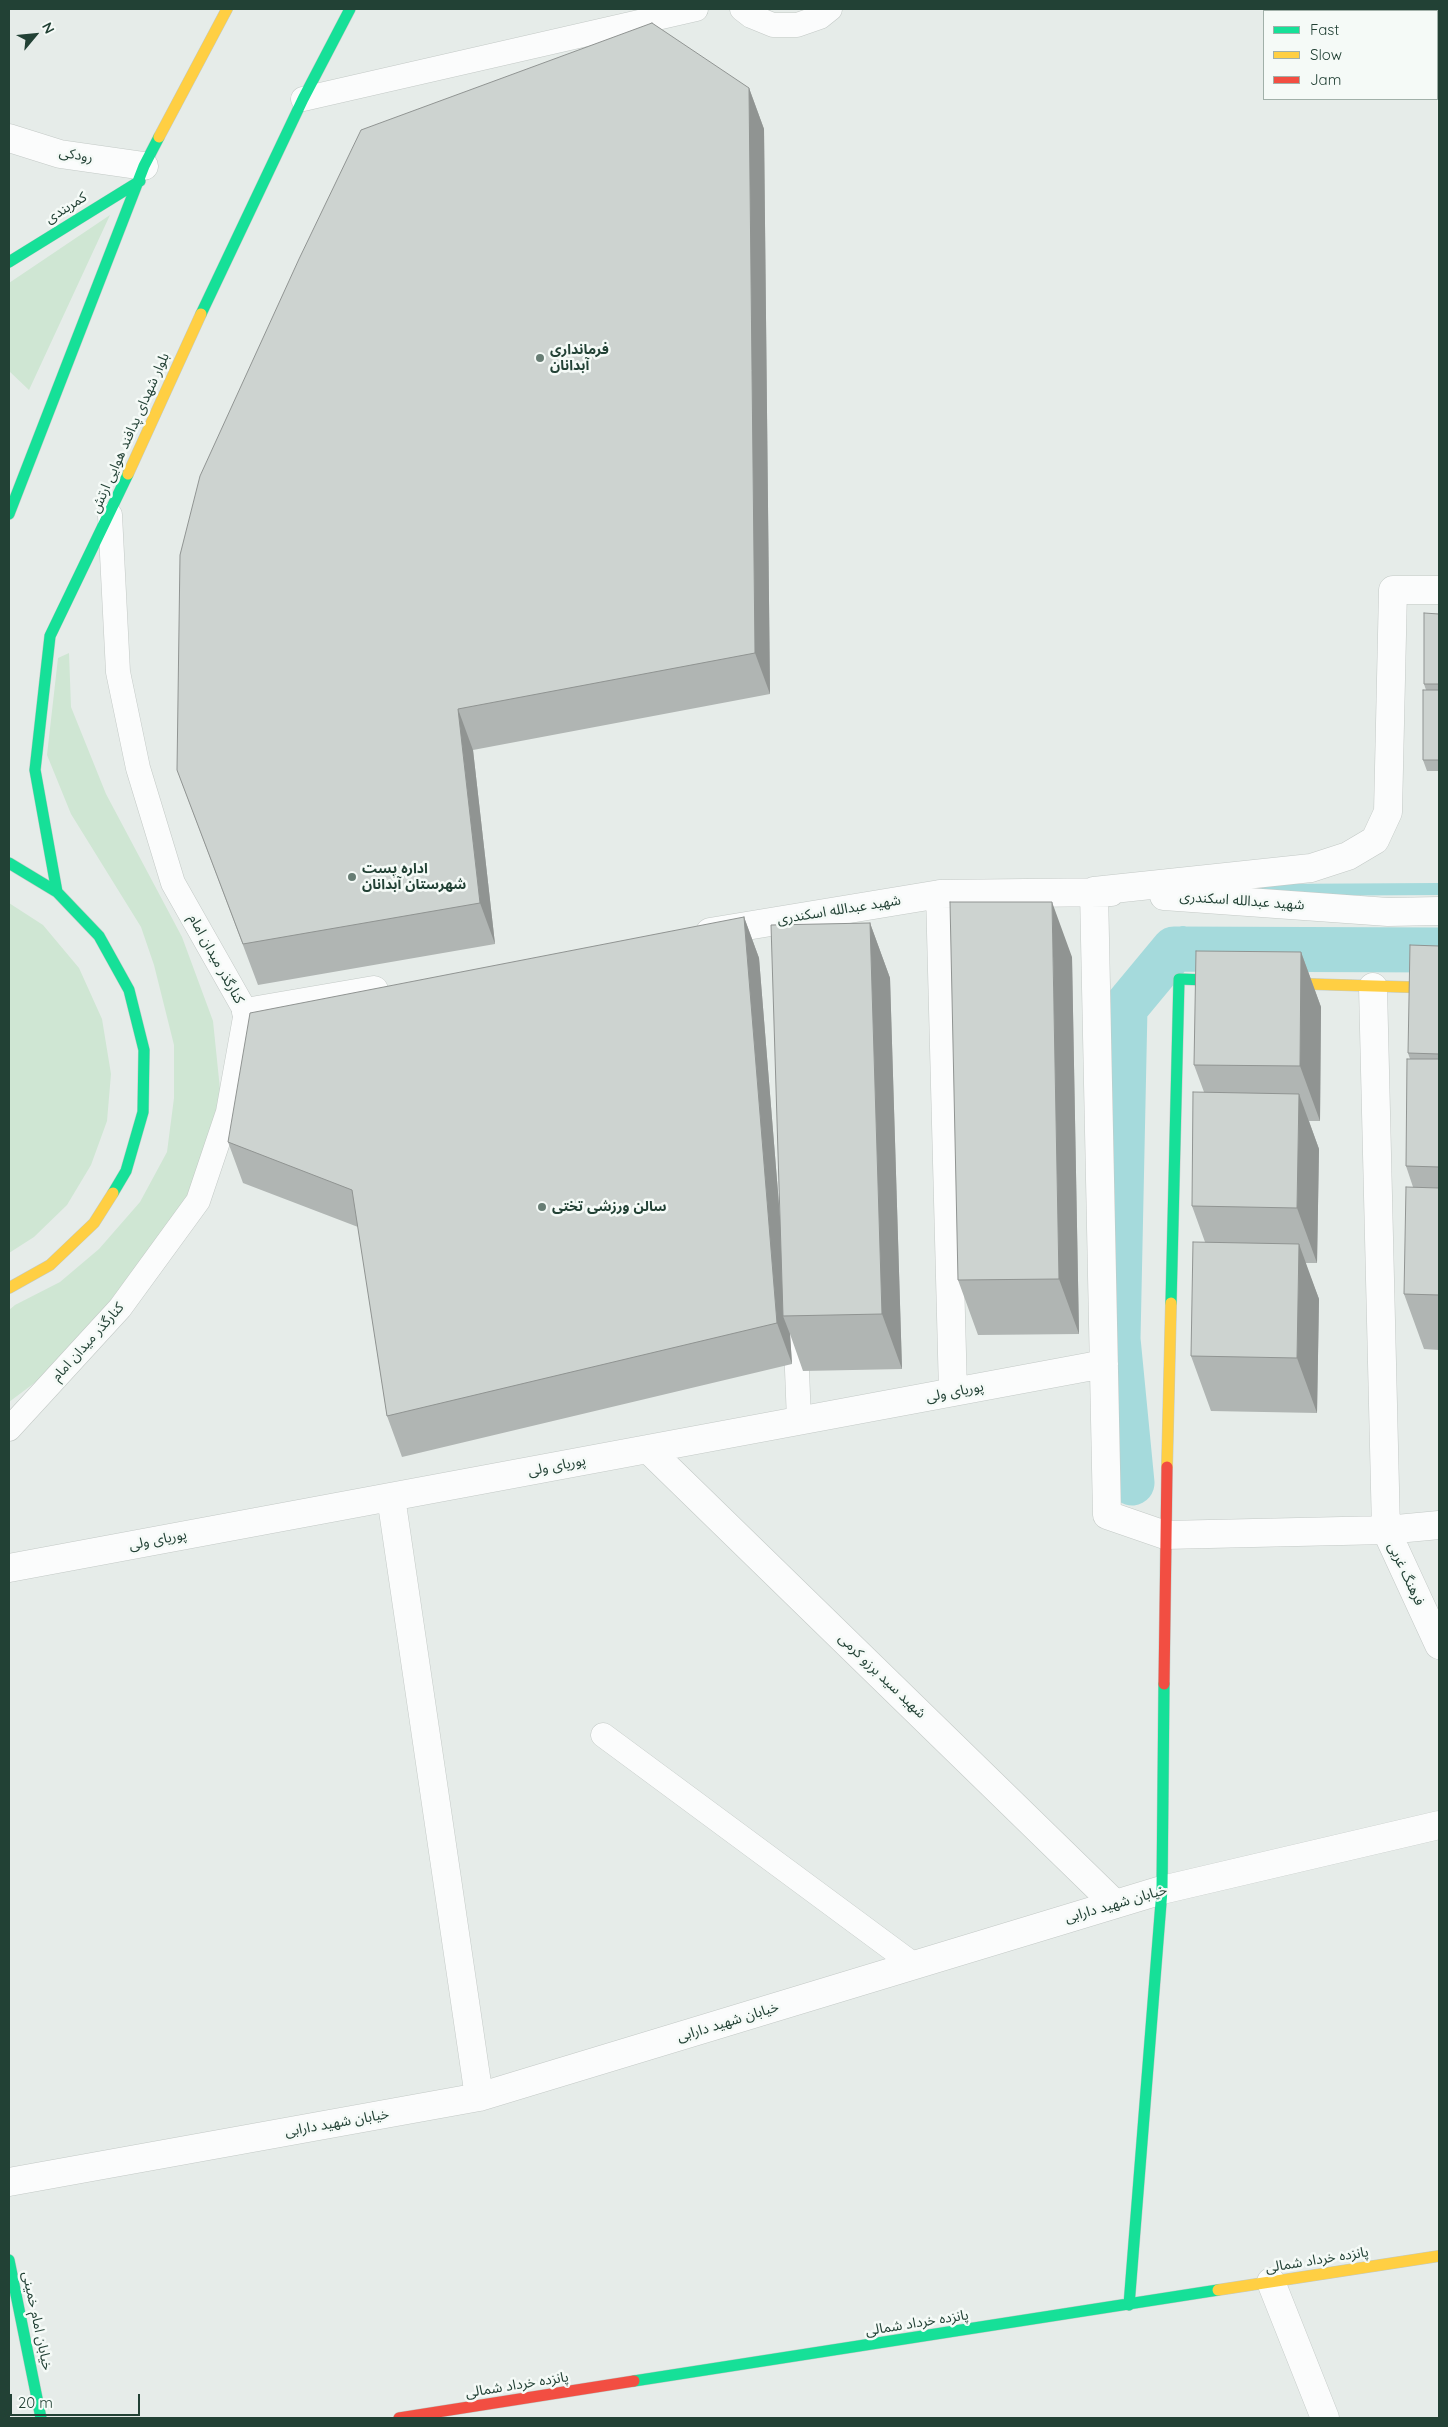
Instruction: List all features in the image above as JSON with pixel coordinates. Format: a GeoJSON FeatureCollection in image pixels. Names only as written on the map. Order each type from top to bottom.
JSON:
{"type":"FeatureCollection","features":[{"type":"Feature","properties":{"kind":"main road"},"geometry":{"type":"LineString","coordinates":[[9,512],[142,174],[227,9]]}},
{"type":"Feature","properties":{"kind":"main road","name":"بلوار شهدای پدافند هوایی ارتش"},"geometry":{"type":"LineString","coordinates":[[57,892],[35,770],[50,636],[110,515],[155,412],[303,99],[350,9]]}},
{"type":"Feature","properties":{"kind":"main road","name":"کمربندی"},"geometry":{"type":"LineString","coordinates":[[9,262],[142,174]]}},
{"type":"Feature","properties":{"kind":"main road"},"geometry":{"type":"LineString","coordinates":[[9,863],[57,892],[99,936],[129,990],[144,1050],[143,1112],[126,1171],[94,1223],[50,1265],[9,1288]]}},
{"type":"Feature","properties":{"kind":"main road"},"geometry":{"type":"LineString","coordinates":[[1129,2305],[1162,1890],[1165,1535],[1179,979],[1247,982]]}},
{"type":"Feature","properties":{"kind":"main road"},"geometry":{"type":"LineString","coordinates":[[1266,983],[1439,988]]}},
{"type":"Feature","properties":{"kind":"main road","name":"پانزده خرداد شمالی"},"geometry":{"type":"LineString","coordinates":[[399,2418],[1439,2256]]}},
{"type":"Feature","properties":{"kind":"main road","name":"خیابان امام خمینی"},"geometry":{"type":"LineString","coordinates":[[9,2260],[41,2418]]}},
{"type":"Feature","properties":{"kind":"street","name":"رودکی"},"geometry":{"type":"LineString","coordinates":[[9,138],[60,154],[142,174]]}},
{"type":"Feature","properties":{"kind":"street"},"geometry":{"type":"LineString","coordinates":[[1439,590],[1393,590],[1388,812],[1375,840],[1348,856],[1311,868],[1094,891],[1107,1516],[1165,1535],[1386,1530],[1439,1525]]}},
{"type":"Feature","properties":{"kind":"street","name":"شهید عبدالله اسکندری"},"geometry":{"type":"LineString","coordinates":[[688,936],[777,930],[940,894],[1094,891],[1388,912],[1439,911]]}},
{"type":"Feature","properties":{"kind":"street"},"geometry":{"type":"LineString","coordinates":[[940,894],[953,1392]]}},
{"type":"Feature","properties":{"kind":"street"},"geometry":{"type":"LineString","coordinates":[[246,1012],[403,985]]}},
{"type":"Feature","properties":{"kind":"street"},"geometry":{"type":"LineString","coordinates":[[1373,987],[1386,1530]]}},
{"type":"Feature","properties":{"kind":"street","name":"پوریای ولی"},"geometry":{"type":"LineString","coordinates":[[9,1568],[1104,1364]]}},
{"type":"Feature","properties":{"kind":"street","name":"شهید سید برزو کرمی"},"geometry":{"type":"LineString","coordinates":[[648,1449],[1115,1904]]}},
{"type":"Feature","properties":{"kind":"street"},"geometry":{"type":"LineString","coordinates":[[392,1497],[479,2097]]}},
{"type":"Feature","properties":{"kind":"street","name":"فرهنگ غربی"},"geometry":{"type":"LineString","coordinates":[[1386,1530],[1439,1645]]}},
{"type":"Feature","properties":{"kind":"street","name":"خیابان شهید دارابی"},"geometry":{"type":"LineString","coordinates":[[9,2182],[479,2097],[1162,1890],[1439,1825]]}},
{"type":"Feature","properties":{"kind":"street"},"geometry":{"type":"LineString","coordinates":[[1271,2282],[1325,2418]]}},
{"type":"Feature","properties":{"kind":"lane"},"geometry":{"type":"LineString","coordinates":[[303,99],[696,9]]}},
{"type":"Feature","properties":{"kind":"lane"},"geometry":{"type":"LineString","coordinates":[[742,9],[751,16],[773,25],[797,25],[820,17],[830,9]]}},
{"type":"Feature","properties":{"kind":"lane","name":"کنارگذر میدان امام"},"geometry":{"type":"LineString","coordinates":[[9,1429],[120,1308],[198,1201],[228,1112],[246,1012],[173,883],[138,768],[118,672],[110,515]]}},
{"type":"Feature","properties":{"kind":"lane"},"geometry":{"type":"LineString","coordinates":[[794,1293],[800,1420]]}},
{"type":"Feature","properties":{"kind":"lane"},"geometry":{"type":"LineString","coordinates":[[603,1735],[914,1965]]}},
{"type":"Feature","properties":{"kind":"green space"},"geometry":{"type":"Polygon","coordinates":[[[110,215],[29,390],[9,371],[9,283],[110,215]]]}},
{"type":"Feature","properties":{"kind":"green space"},"geometry":{"type":"Polygon","coordinates":[[[69,653],[71,707],[106,794],[182,937],[213,1021],[221,1099],[187,1197],[88,1331],[37,1381],[9,1402],[9,1310],[60,1282],[99,1249],[140,1202],[167,1152],[174,1098],[174,1045],[154,965],[141,927],[71,814],[47,755],[58,658],[69,653]]]}},
{"type":"Feature","properties":{"kind":"green space"},"geometry":{"type":"Polygon","coordinates":[[[9,903],[43,925],[79,968],[102,1019],[111,1074],[107,1121],[91,1165],[67,1205],[34,1237],[9,1253],[9,903]]]}},
{"type":"Feature","properties":{"kind":"building","name":"فرمانداری آبدانان"},"geometry":{"type":"Polygon","coordinates":[[[652,23],[749,88],[755,653],[458,709],[480,903],[243,944],[177,770],[180,555],[200,476],[299,259],[361,130],[652,23]]]}},
{"type":"Feature","properties":{"kind":"building"},"geometry":{"type":"Polygon","coordinates":[[[1424,613],[1439,614],[1439,684],[1424,684],[1424,613]]]}},
{"type":"Feature","properties":{"kind":"building"},"geometry":{"type":"Polygon","coordinates":[[[1423,690],[1439,690],[1439,760],[1423,760],[1423,690]]]}},
{"type":"Feature","properties":{"kind":"building"},"geometry":{"type":"Polygon","coordinates":[[[950,902],[1052,902],[1059,1279],[958,1280],[950,902]]]}},
{"type":"Feature","properties":{"kind":"building","name":"سالن ورزشی تختی"},"geometry":{"type":"Polygon","coordinates":[[[744,917],[777,1323],[387,1416],[352,1190],[228,1142],[250,1013],[744,917]]]}},
{"type":"Feature","properties":{"kind":"building"},"geometry":{"type":"Polygon","coordinates":[[[870,923],[882,1314],[783,1316],[771,925],[870,923]]]}},
{"type":"Feature","properties":{"kind":"building"},"geometry":{"type":"Polygon","coordinates":[[[1410,945],[1439,946],[1439,1054],[1408,1053],[1410,945]]]}},
{"type":"Feature","properties":{"kind":"building"},"geometry":{"type":"Polygon","coordinates":[[[1196,951],[1301,952],[1300,1066],[1194,1065],[1196,951]]]}},
{"type":"Feature","properties":{"kind":"building"},"geometry":{"type":"Polygon","coordinates":[[[1407,1059],[1439,1059],[1439,1167],[1406,1166],[1407,1059]]]}},
{"type":"Feature","properties":{"kind":"building"},"geometry":{"type":"Polygon","coordinates":[[[1193,1092],[1299,1094],[1297,1208],[1192,1206],[1193,1092]]]}},
{"type":"Feature","properties":{"kind":"building"},"geometry":{"type":"Polygon","coordinates":[[[1406,1187],[1439,1188],[1439,1295],[1404,1294],[1406,1187]]]}},
{"type":"Feature","properties":{"kind":"building"},"geometry":{"type":"Polygon","coordinates":[[[1193,1242],[1299,1244],[1297,1358],[1191,1356],[1193,1242]]]}},
{"type":"Feature","properties":{"kind":"waterway"},"geometry":{"type":"LineString","coordinates":[[1260,890],[1439,889]]}},
{"type":"Feature","properties":{"kind":"waterway"},"geometry":{"type":"LineString","coordinates":[[1174,949],[1183,932]]}},
{"type":"Feature","properties":{"kind":"waterway"},"geometry":{"type":"LineString","coordinates":[[1132,1483],[1118,1339],[1125,1008],[1174,949],[1439,950]]}},
{"type":"Feature","properties":{"kind":"traffic: fast"},"geometry":{"type":"LineString","coordinates":[[201,314],[303,99],[350,9]]}},
{"type":"Feature","properties":{"kind":"traffic: fast"},"geometry":{"type":"LineString","coordinates":[[9,514],[144,166],[159,137]]}},
{"type":"Feature","properties":{"kind":"traffic: fast"},"geometry":{"type":"LineString","coordinates":[[9,262],[140,181]]}},
{"type":"Feature","properties":{"kind":"traffic: fast"},"geometry":{"type":"LineString","coordinates":[[57,892],[35,770],[50,636],[128,474]]}},
{"type":"Feature","properties":{"kind":"traffic: fast"},"geometry":{"type":"LineString","coordinates":[[9,863],[57,892],[99,936],[129,990],[144,1050],[143,1112],[126,1171],[113,1193]]}},
{"type":"Feature","properties":{"kind":"traffic: fast"},"geometry":{"type":"LineString","coordinates":[[1171,1303],[1179,979],[1233,981]]}},
{"type":"Feature","properties":{"kind":"traffic: fast"},"geometry":{"type":"LineString","coordinates":[[1129,2305],[1162,1890],[1164,1684]]}},
{"type":"Feature","properties":{"kind":"traffic: fast"},"geometry":{"type":"LineString","coordinates":[[9,2260],[41,2418]]}},
{"type":"Feature","properties":{"kind":"traffic: fast"},"geometry":{"type":"LineString","coordinates":[[634,2381],[1218,2290]]}},
{"type":"Feature","properties":{"kind":"traffic: slow"},"geometry":{"type":"LineString","coordinates":[[159,137],[227,9]]}},
{"type":"Feature","properties":{"kind":"traffic: slow"},"geometry":{"type":"LineString","coordinates":[[128,474],[201,314]]}},
{"type":"Feature","properties":{"kind":"traffic: slow"},"geometry":{"type":"LineString","coordinates":[[1276,983],[1439,988]]}},
{"type":"Feature","properties":{"kind":"traffic: slow"},"geometry":{"type":"LineString","coordinates":[[9,1288],[50,1265],[94,1223],[113,1193]]}},
{"type":"Feature","properties":{"kind":"traffic: slow"},"geometry":{"type":"LineString","coordinates":[[1167,1467],[1171,1303]]}},
{"type":"Feature","properties":{"kind":"traffic: slow"},"geometry":{"type":"LineString","coordinates":[[1218,2290],[1439,2256]]}},
{"type":"Feature","properties":{"kind":"traffic: jam"},"geometry":{"type":"LineString","coordinates":[[1164,1684],[1167,1467]]}},
{"type":"Feature","properties":{"kind":"traffic: jam"},"geometry":{"type":"LineString","coordinates":[[399,2418],[634,2381]]}},
{"type":"Feature","properties":{"kind":"place","name":"فرمانداری آبدانان"},"geometry":{"type":"Point","coordinates":[540,358]}},
{"type":"Feature","properties":{"kind":"place","name":"اداره پست شهرستان آبدانان"},"geometry":{"type":"Point","coordinates":[352,877]}},
{"type":"Feature","properties":{"kind":"place","name":"سالن ورزشی تختی"},"geometry":{"type":"Point","coordinates":[542,1207]}}]}
